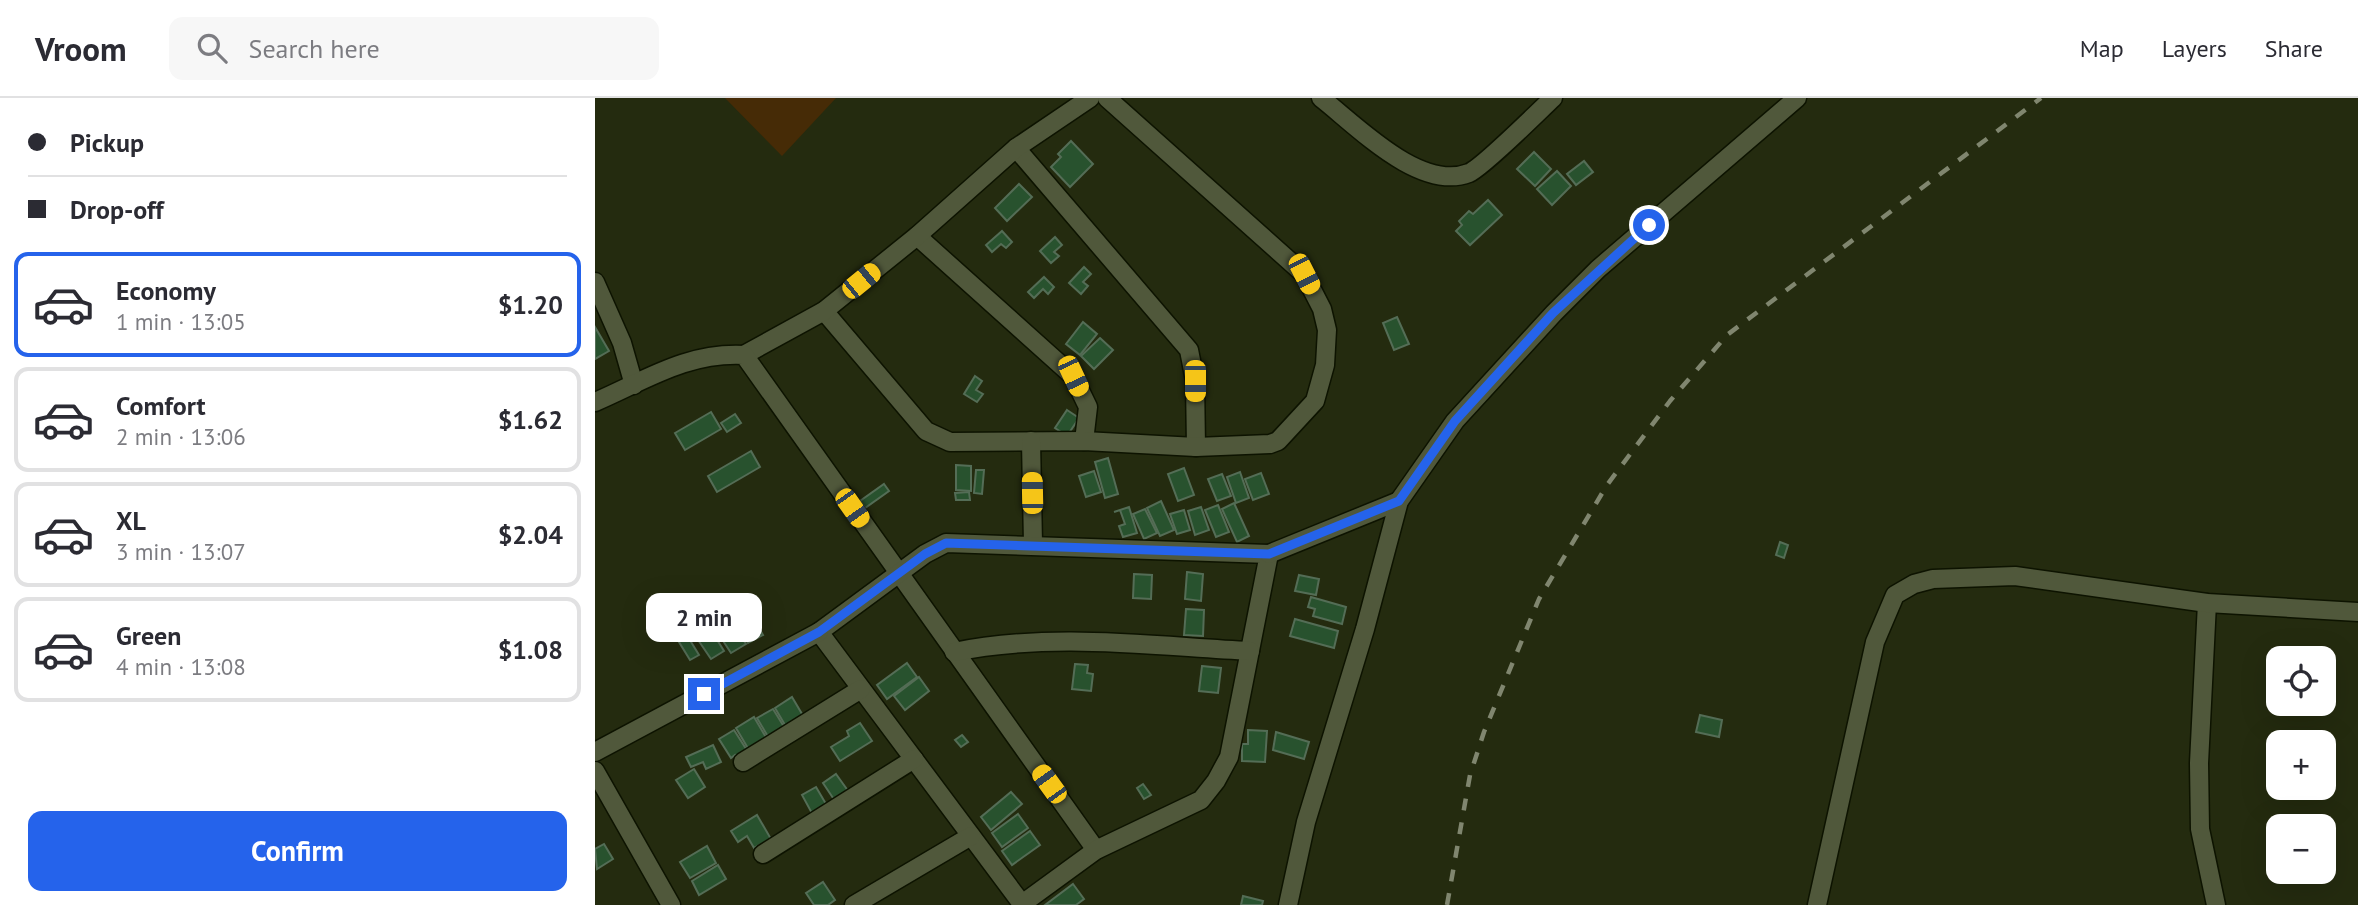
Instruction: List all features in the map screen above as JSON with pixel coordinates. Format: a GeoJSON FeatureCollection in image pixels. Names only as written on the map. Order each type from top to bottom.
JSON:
{"type":"FeatureCollection","features":[{"type":"Feature","properties":{"kind":"street"},"geometry":{"type":"LineString","coordinates":[[595,402],[692,358],[716,354],[744,355],[824,311],[917,236],[1016,148],[1090,98]]}},
{"type":"Feature","properties":{"kind":"street"},"geometry":{"type":"LineString","coordinates":[[824,311],[926,431],[937,439],[950,442],[1084,441],[1196,447],[1270,444],[1290,431],[1315,401],[1325,365],[1327,330],[1322,309],[1304,274],[1107,98]]}},
{"type":"Feature","properties":{"kind":"street"},"geometry":{"type":"LineString","coordinates":[[1321,98],[1411,167],[1437,177],[1469,173],[1553,98]]}},
{"type":"Feature","properties":{"kind":"street"},"geometry":{"type":"LineString","coordinates":[[1288,905],[1306,822],[1365,629],[1399,501],[1455,421],[1553,313],[1598,269],[1797,98]]}},
{"type":"Feature","properties":{"kind":"street"},"geometry":{"type":"LineString","coordinates":[[1016,148],[1189,350],[1195,381],[1196,447]]}},
{"type":"Feature","properties":{"kind":"street"},"geometry":{"type":"LineString","coordinates":[[917,236],[1073,376],[1088,407],[1084,441]]}},
{"type":"Feature","properties":{"kind":"street"},"geometry":{"type":"LineString","coordinates":[[595,282],[622,343],[634,385]]}},
{"type":"Feature","properties":{"kind":"street"},"geometry":{"type":"LineString","coordinates":[[744,355],[1096,850]]}},
{"type":"Feature","properties":{"kind":"street"},"geometry":{"type":"LineString","coordinates":[[1031,442],[1033,544]]}},
{"type":"Feature","properties":{"kind":"street"},"geometry":{"type":"LineString","coordinates":[[595,752],[819,632],[898,574],[946,543],[1269,554],[1399,501]]}},
{"type":"Feature","properties":{"kind":"street"},"geometry":{"type":"LineString","coordinates":[[819,632],[1022,905],[1096,850],[1201,800],[1216,780],[1229,757],[1269,554]]}},
{"type":"Feature","properties":{"kind":"street"},"geometry":{"type":"LineString","coordinates":[[1817,905],[1875,642],[1895,595],[1914,584],[1933,579],[2015,576],[2207,603],[2358,612]]}},
{"type":"Feature","properties":{"kind":"street"},"geometry":{"type":"LineString","coordinates":[[2207,603],[2199,763],[2200,829],[2216,905]]}},
{"type":"Feature","properties":{"kind":"street"},"geometry":{"type":"LineString","coordinates":[[954,652],[992,644],[1045,641],[1250,651]]}},
{"type":"Feature","properties":{"kind":"street"},"geometry":{"type":"LineString","coordinates":[[743,762],[861,689]]}},
{"type":"Feature","properties":{"kind":"street"},"geometry":{"type":"LineString","coordinates":[[763,854],[913,759]]}},
{"type":"Feature","properties":{"kind":"street"},"geometry":{"type":"LineString","coordinates":[[595,772],[671,905]]}},
{"type":"Feature","properties":{"kind":"street"},"geometry":{"type":"LineString","coordinates":[[854,905],[971,836]]}},
{"type":"Feature","properties":{"kind":"shaded area"},"geometry":{"type":"Polygon","coordinates":[[[725,98],[836,98],[782,156],[725,98]]]}},
{"type":"Feature","properties":{"kind":"building"},"geometry":{"type":"Polygon","coordinates":[[[1071,141],[1093,164],[1070,187],[1051,167],[1061,157],[1058,154],[1071,141]]]}},
{"type":"Feature","properties":{"kind":"building"},"geometry":{"type":"Polygon","coordinates":[[[1534,152],[1551,169],[1535,186],[1517,169],[1534,152]]]}},
{"type":"Feature","properties":{"kind":"building"},"geometry":{"type":"Polygon","coordinates":[[[1584,161],[1593,172],[1576,185],[1567,174],[1584,161]]]}},
{"type":"Feature","properties":{"kind":"building"},"geometry":{"type":"Polygon","coordinates":[[[1557,171],[1571,186],[1552,205],[1537,189],[1557,171]]]}},
{"type":"Feature","properties":{"kind":"building"},"geometry":{"type":"Polygon","coordinates":[[[1019,184],[1032,197],[1007,221],[995,208],[1019,184]]]}},
{"type":"Feature","properties":{"kind":"building"},"geometry":{"type":"Polygon","coordinates":[[[1488,200],[1502,215],[1470,245],[1456,231],[1462,225],[1459,221],[1469,211],[1473,214],[1488,200]]]}},
{"type":"Feature","properties":{"kind":"building"},"geometry":{"type":"Polygon","coordinates":[[[1002,231],[1012,242],[1006,248],[1001,244],[992,252],[986,245],[1002,231]]]}},
{"type":"Feature","properties":{"kind":"building"},"geometry":{"type":"Polygon","coordinates":[[[1055,237],[1062,245],[1054,252],[1059,256],[1051,263],[1040,251],[1055,237]]]}},
{"type":"Feature","properties":{"kind":"building"},"geometry":{"type":"Polygon","coordinates":[[[1084,267],[1091,274],[1083,282],[1088,286],[1081,294],[1069,283],[1084,267]]]}},
{"type":"Feature","properties":{"kind":"building"},"geometry":{"type":"Polygon","coordinates":[[[1044,277],[1054,287],[1048,294],[1043,289],[1034,298],[1028,292],[1044,277]]]}},
{"type":"Feature","properties":{"kind":"building"},"geometry":{"type":"Polygon","coordinates":[[[1397,317],[1409,344],[1394,350],[1383,323],[1397,317]]]}},
{"type":"Feature","properties":{"kind":"building"},"geometry":{"type":"Polygon","coordinates":[[[1083,322],[1097,334],[1080,355],[1066,344],[1083,322]]]}},
{"type":"Feature","properties":{"kind":"building"},"geometry":{"type":"Polygon","coordinates":[[[595,327],[609,351],[595,359],[595,327]]]}},
{"type":"Feature","properties":{"kind":"building"},"geometry":{"type":"Polygon","coordinates":[[[1100,338],[1113,350],[1094,369],[1081,356],[1100,338]]]}},
{"type":"Feature","properties":{"kind":"building"},"geometry":{"type":"Polygon","coordinates":[[[975,376],[982,381],[976,390],[983,394],[977,402],[964,394],[975,376]]]}},
{"type":"Feature","properties":{"kind":"building"},"geometry":{"type":"Polygon","coordinates":[[[1067,410],[1079,418],[1067,436],[1055,428],[1067,410]]]}},
{"type":"Feature","properties":{"kind":"building"},"geometry":{"type":"Polygon","coordinates":[[[711,412],[721,429],[685,450],[675,433],[711,412]]]}},
{"type":"Feature","properties":{"kind":"building"},"geometry":{"type":"Polygon","coordinates":[[[735,414],[741,423],[727,432],[721,423],[735,414]]]}},
{"type":"Feature","properties":{"kind":"building"},"geometry":{"type":"Polygon","coordinates":[[[751,451],[760,467],[717,492],[708,476],[751,451]]]}},
{"type":"Feature","properties":{"kind":"building"},"geometry":{"type":"Polygon","coordinates":[[[1108,458],[1118,494],[1105,498],[1095,462],[1108,458]]]}},
{"type":"Feature","properties":{"kind":"building"},"geometry":{"type":"Polygon","coordinates":[[[956,465],[971,466],[971,491],[956,490],[956,465]]]}},
{"type":"Feature","properties":{"kind":"building"},"geometry":{"type":"Polygon","coordinates":[[[1184,468],[1194,495],[1178,501],[1168,474],[1184,468]]]}},
{"type":"Feature","properties":{"kind":"building"},"geometry":{"type":"Polygon","coordinates":[[[976,470],[984,470],[982,494],[974,493],[976,470]]]}},
{"type":"Feature","properties":{"kind":"building"},"geometry":{"type":"Polygon","coordinates":[[[1094,471],[1101,492],[1086,497],[1079,476],[1094,471]]]}},
{"type":"Feature","properties":{"kind":"building"},"geometry":{"type":"Polygon","coordinates":[[[1240,472],[1249,498],[1236,503],[1227,477],[1240,472]]]}},
{"type":"Feature","properties":{"kind":"building"},"geometry":{"type":"Polygon","coordinates":[[[1261,473],[1269,494],[1253,500],[1245,479],[1261,473]]]}},
{"type":"Feature","properties":{"kind":"building"},"geometry":{"type":"Polygon","coordinates":[[[1222,474],[1231,496],[1217,501],[1208,479],[1222,474]]]}},
{"type":"Feature","properties":{"kind":"building"},"geometry":{"type":"Polygon","coordinates":[[[884,484],[889,491],[865,508],[860,501],[884,484]]]}},
{"type":"Feature","properties":{"kind":"building"},"geometry":{"type":"Polygon","coordinates":[[[969,492],[970,500],[956,500],[955,493],[969,492]]]}},
{"type":"Feature","properties":{"kind":"building"},"geometry":{"type":"Polygon","coordinates":[[[1161,501],[1174,530],[1160,536],[1147,508],[1161,501]]]}},
{"type":"Feature","properties":{"kind":"building"},"geometry":{"type":"Polygon","coordinates":[[[1234,503],[1249,536],[1237,542],[1222,509],[1234,503]]]}},
{"type":"Feature","properties":{"kind":"building"},"geometry":{"type":"Polygon","coordinates":[[[1218,505],[1229,532],[1216,537],[1205,510],[1218,505]]]}},
{"type":"Feature","properties":{"kind":"building"},"geometry":{"type":"Polygon","coordinates":[[[1129,507],[1137,533],[1123,537],[1119,526],[1125,524],[1120,510],[1129,507]]]}},
{"type":"Feature","properties":{"kind":"building"},"geometry":{"type":"Polygon","coordinates":[[[1201,507],[1209,530],[1195,535],[1188,511],[1201,507]]]}},
{"type":"Feature","properties":{"kind":"building"},"geometry":{"type":"Polygon","coordinates":[[[1145,509],[1157,533],[1144,539],[1133,514],[1145,509]]]}},
{"type":"Feature","properties":{"kind":"building"},"geometry":{"type":"Polygon","coordinates":[[[1184,510],[1190,530],[1177,534],[1170,514],[1184,510]]]}},
{"type":"Feature","properties":{"kind":"building"},"geometry":{"type":"Polygon","coordinates":[[[1780,542],[1788,545],[1784,558],[1776,555],[1780,542]]]}},
{"type":"Feature","properties":{"kind":"building"},"geometry":{"type":"Polygon","coordinates":[[[1187,572],[1203,574],[1201,601],[1185,599],[1187,572]]]}},
{"type":"Feature","properties":{"kind":"building"},"geometry":{"type":"Polygon","coordinates":[[[1134,574],[1152,575],[1151,599],[1133,598],[1134,574]]]}},
{"type":"Feature","properties":{"kind":"building"},"geometry":{"type":"Polygon","coordinates":[[[1299,575],[1319,579],[1316,595],[1295,591],[1299,575]]]}},
{"type":"Feature","properties":{"kind":"building"},"geometry":{"type":"Polygon","coordinates":[[[1311,597],[1346,607],[1342,624],[1313,616],[1315,609],[1308,607],[1311,597]]]}},
{"type":"Feature","properties":{"kind":"building"},"geometry":{"type":"Polygon","coordinates":[[[744,603],[763,635],[748,643],[730,612],[744,603]]]}},
{"type":"Feature","properties":{"kind":"building"},"geometry":{"type":"Polygon","coordinates":[[[1186,609],[1204,610],[1203,636],[1184,635],[1186,609]]]}},
{"type":"Feature","properties":{"kind":"building"},"geometry":{"type":"Polygon","coordinates":[[[729,618],[746,644],[731,653],[714,627],[729,618]]]}},
{"type":"Feature","properties":{"kind":"building"},"geometry":{"type":"Polygon","coordinates":[[[1295,619],[1338,631],[1334,648],[1290,636],[1295,619]]]}},
{"type":"Feature","properties":{"kind":"building"},"geometry":{"type":"Polygon","coordinates":[[[706,622],[724,651],[711,659],[692,631],[706,622]]]}},
{"type":"Feature","properties":{"kind":"building"},"geometry":{"type":"Polygon","coordinates":[[[688,637],[699,655],[690,660],[679,642],[688,637]]]}},
{"type":"Feature","properties":{"kind":"building"},"geometry":{"type":"Polygon","coordinates":[[[907,663],[917,677],[887,699],[877,685],[907,663]]]}},
{"type":"Feature","properties":{"kind":"building"},"geometry":{"type":"Polygon","coordinates":[[[1075,664],[1088,665],[1087,673],[1093,674],[1091,691],[1072,689],[1075,664]]]}},
{"type":"Feature","properties":{"kind":"building"},"geometry":{"type":"Polygon","coordinates":[[[1202,666],[1221,668],[1218,693],[1199,691],[1202,666]]]}},
{"type":"Feature","properties":{"kind":"building"},"geometry":{"type":"Polygon","coordinates":[[[919,677],[929,691],[905,710],[894,696],[919,677]]]}},
{"type":"Feature","properties":{"kind":"building"},"geometry":{"type":"Polygon","coordinates":[[[792,697],[805,719],[788,730],[775,708],[792,697]]]}},
{"type":"Feature","properties":{"kind":"building"},"geometry":{"type":"Polygon","coordinates":[[[773,709],[786,730],[770,740],[757,718],[773,709]]]}},
{"type":"Feature","properties":{"kind":"building"},"geometry":{"type":"Polygon","coordinates":[[[1700,715],[1722,720],[1719,737],[1696,732],[1700,715]]]}},
{"type":"Feature","properties":{"kind":"building"},"geometry":{"type":"Polygon","coordinates":[[[754,717],[767,739],[749,750],[736,728],[754,717]]]}},
{"type":"Feature","properties":{"kind":"building"},"geometry":{"type":"Polygon","coordinates":[[[860,723],[872,741],[840,761],[831,747],[849,736],[847,731],[860,723]]]}},
{"type":"Feature","properties":{"kind":"building"},"geometry":{"type":"Polygon","coordinates":[[[734,730],[748,752],[731,758],[719,739],[734,730]]]}},
{"type":"Feature","properties":{"kind":"building"},"geometry":{"type":"Polygon","coordinates":[[[1248,730],[1267,731],[1265,762],[1242,761],[1242,744],[1248,744],[1248,730]]]}},
{"type":"Feature","properties":{"kind":"building"},"geometry":{"type":"Polygon","coordinates":[[[1276,732],[1309,742],[1304,759],[1273,750],[1276,732]]]}},
{"type":"Feature","properties":{"kind":"building"},"geometry":{"type":"Polygon","coordinates":[[[962,735],[968,742],[961,747],[955,740],[962,735]]]}},
{"type":"Feature","properties":{"kind":"building"},"geometry":{"type":"Polygon","coordinates":[[[713,745],[721,762],[706,769],[703,762],[691,767],[686,757],[713,745]]]}},
{"type":"Feature","properties":{"kind":"building"},"geometry":{"type":"Polygon","coordinates":[[[694,769],[705,787],[688,798],[676,780],[694,769]]]}},
{"type":"Feature","properties":{"kind":"building"},"geometry":{"type":"Polygon","coordinates":[[[836,774],[851,795],[837,804],[823,783],[836,774]]]}},
{"type":"Feature","properties":{"kind":"building"},"geometry":{"type":"Polygon","coordinates":[[[1143,784],[1151,795],[1144,799],[1137,788],[1143,784]]]}},
{"type":"Feature","properties":{"kind":"building"},"geometry":{"type":"Polygon","coordinates":[[[816,787],[829,809],[814,817],[802,795],[816,787]]]}},
{"type":"Feature","properties":{"kind":"building"},"geometry":{"type":"Polygon","coordinates":[[[1011,792],[1022,804],[991,830],[981,817],[1011,792]]]}},
{"type":"Feature","properties":{"kind":"building"},"geometry":{"type":"Polygon","coordinates":[[[1018,814],[1028,828],[1002,847],[992,833],[1018,814]]]}},
{"type":"Feature","properties":{"kind":"building"},"geometry":{"type":"Polygon","coordinates":[[[757,815],[771,839],[754,848],[747,836],[738,842],[731,831],[757,815]]]}},
{"type":"Feature","properties":{"kind":"building"},"geometry":{"type":"Polygon","coordinates":[[[1030,831],[1040,845],[1012,865],[1002,851],[1030,831]]]}},
{"type":"Feature","properties":{"kind":"building"},"geometry":{"type":"Polygon","coordinates":[[[604,844],[613,859],[597,869],[595,849],[604,844]]]}},
{"type":"Feature","properties":{"kind":"building"},"geometry":{"type":"Polygon","coordinates":[[[707,846],[716,863],[690,878],[680,862],[707,846]]]}},
{"type":"Feature","properties":{"kind":"building"},"geometry":{"type":"Polygon","coordinates":[[[718,865],[726,879],[699,895],[692,881],[718,865]]]}},
{"type":"Feature","properties":{"kind":"building"},"geometry":{"type":"Polygon","coordinates":[[[823,882],[835,900],[828,905],[814,905],[806,893],[823,882]]]}},
{"type":"Feature","properties":{"kind":"building"},"geometry":{"type":"Polygon","coordinates":[[[1073,884],[1084,899],[1076,905],[1045,905],[1073,884]]]}},
{"type":"Feature","properties":{"kind":"building"},"geometry":{"type":"Polygon","coordinates":[[[1243,896],[1263,901],[1262,905],[1241,905],[1243,896]]]}},
{"type":"Feature","properties":{"kind":"railway"},"geometry":{"type":"LineString","coordinates":[[1447,905],[1470,775],[1484,732],[1539,599],[1607,485],[1670,401],[1727,335],[2041,98]]}},
{"type":"Feature","properties":{"kind":"route"},"geometry":{"type":"LineString","coordinates":[[704,694],[819,632],[925,554],[946,543],[1269,554],[1399,501],[1455,421],[1553,313],[1649,225]]}}]}
